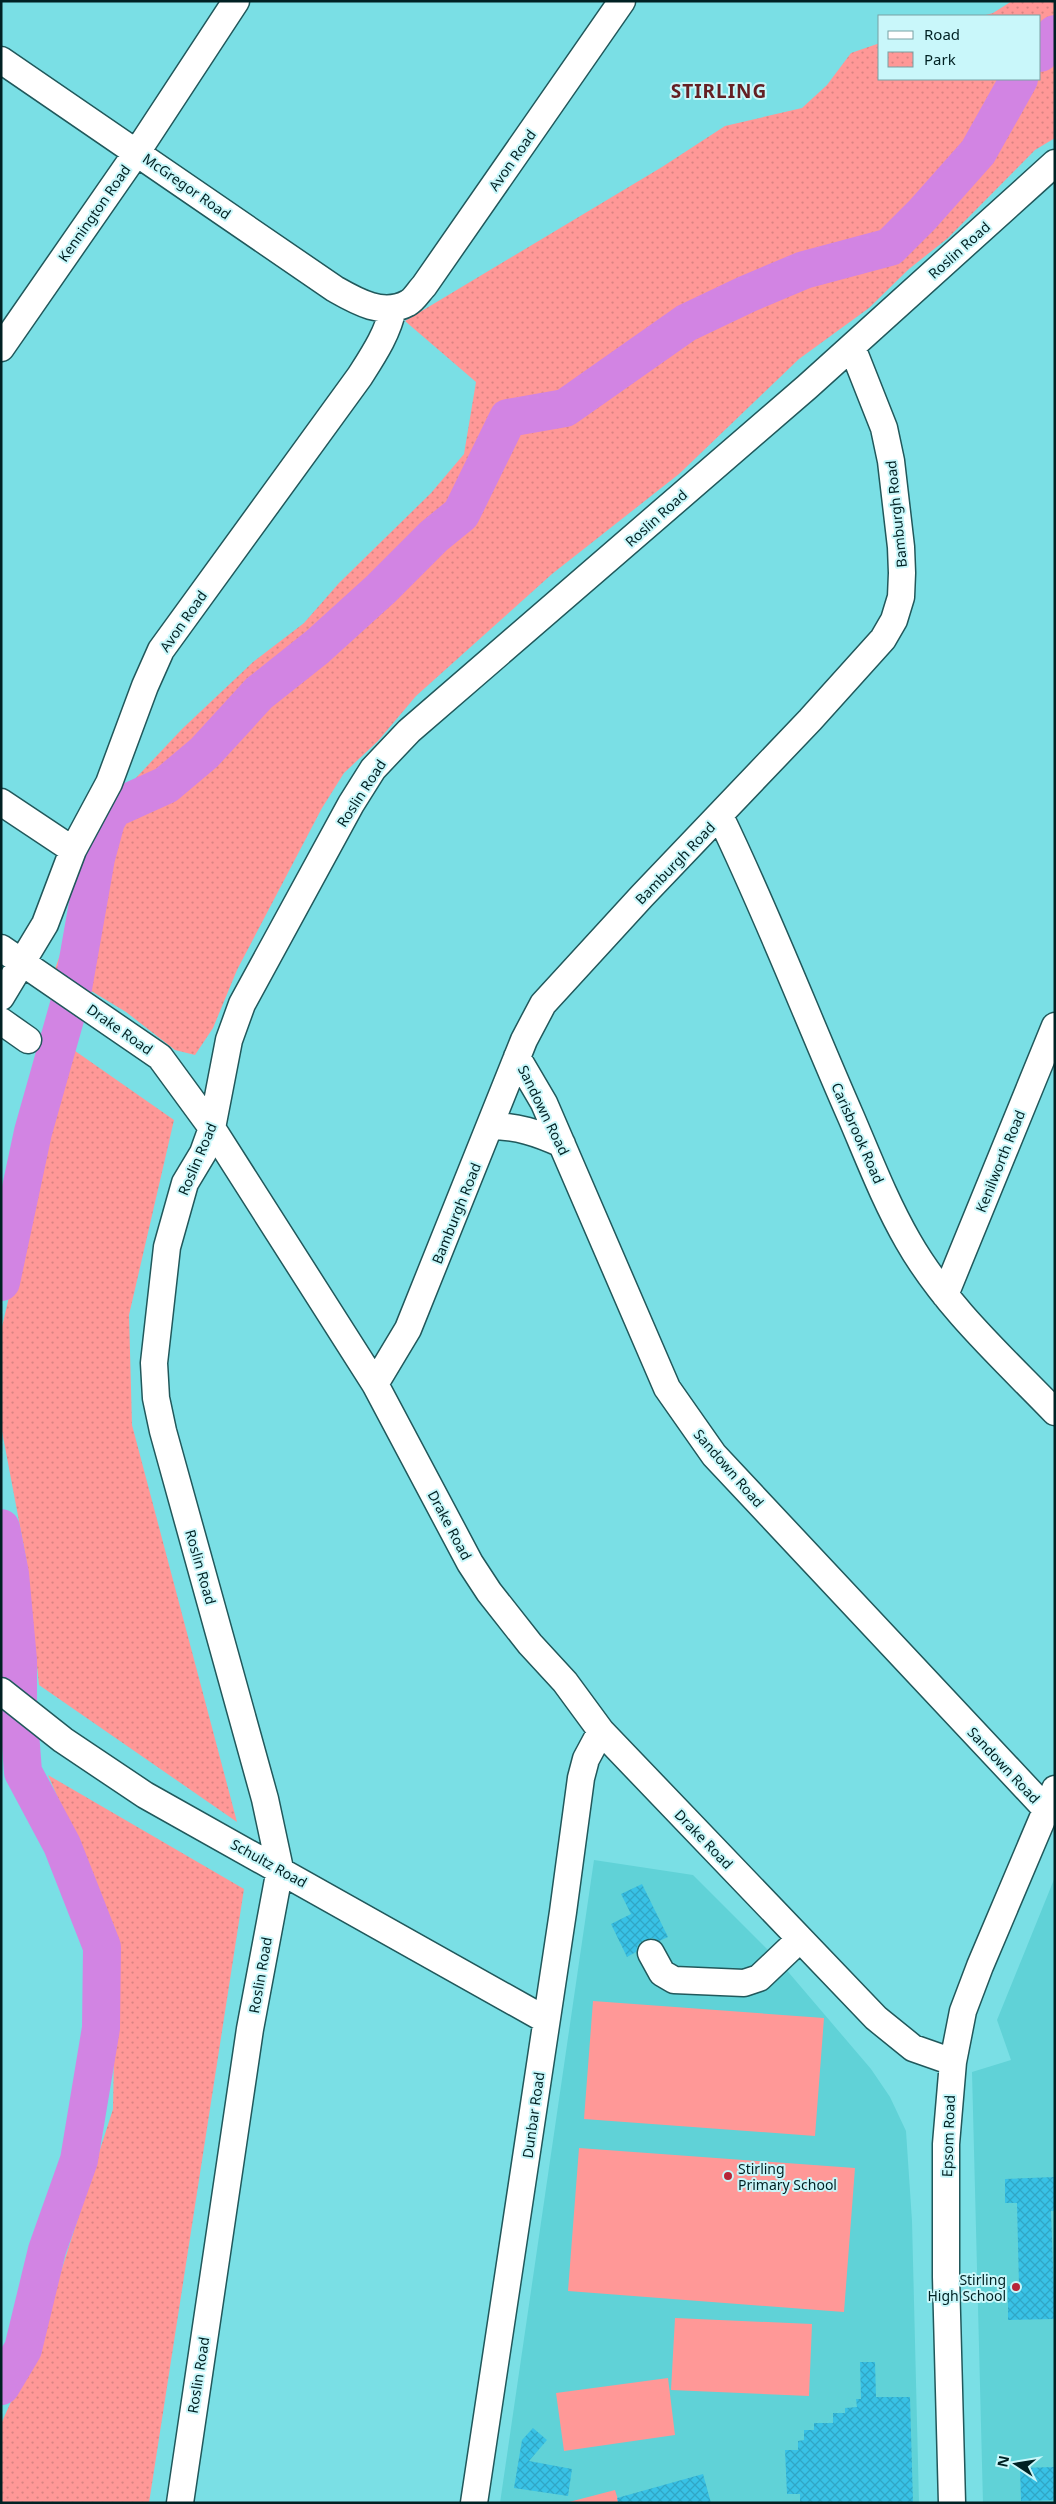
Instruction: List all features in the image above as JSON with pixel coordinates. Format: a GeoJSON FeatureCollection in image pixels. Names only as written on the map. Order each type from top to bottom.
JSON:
{"type":"FeatureCollection","features":[{"type":"Feature","properties":{"kind":"street","name":"Kennington Road"},"geometry":{"type":"LineString","coordinates":[[1,348],[137,152],[236,1]]}},
{"type":"Feature","properties":{"kind":"street","name":"Avon Road"},"geometry":{"type":"LineString","coordinates":[[1,997],[46,924],[73,850],[109,783],[145,686],[161,650],[360,376],[384,337],[390,322],[384,308],[408,303],[424,286],[622,1]]}},
{"type":"Feature","properties":{"kind":"street","name":"McGregor Road"},"geometry":{"type":"LineString","coordinates":[[1,60],[335,289],[384,308]]}},
{"type":"Feature","properties":{"kind":"street","name":"Roslin Road"},"geometry":{"type":"LineString","coordinates":[[180,2503],[250,2029],[280,1869],[265,1799],[163,1431],[156,1398],[154,1363],[167,1247],[185,1183],[203,1153],[212,1128],[229,1040],[242,1004],[347,812],[373,769],[409,731],[852,347],[1055,163]]}},
{"type":"Feature","properties":{"kind":"street","name":"Bamburgh Road"},"geometry":{"type":"LineString","coordinates":[[375,1384],[408,1329],[517,1058],[543,1004],[883,639],[894,620],[900,597],[901,565],[891,461],[884,428],[852,347]]}},
{"type":"Feature","properties":{"kind":"street"},"geometry":{"type":"LineString","coordinates":[[1,802],[73,850]]}},
{"type":"Feature","properties":{"kind":"street","name":"Carisbrook Road"},"geometry":{"type":"LineString","coordinates":[[720,816],[754,885],[882,1190],[908,1242],[945,1295],[969,1323],[1055,1412]]}},
{"type":"Feature","properties":{"kind":"street","name":"Drake Road"},"geometry":{"type":"LineString","coordinates":[[1,948],[160,1058],[212,1128],[375,1384],[470,1563],[489,1592],[518,1629],[565,1682],[601,1731],[800,1939],[898,2038],[913,2048],[953,2062]]}},
{"type":"Feature","properties":{"kind":"street"},"geometry":{"type":"LineString","coordinates":[[1,1022],[28,1040]]}},
{"type":"Feature","properties":{"kind":"street","name":"Kenilworth Road"},"geometry":{"type":"LineString","coordinates":[[945,1295],[1055,1026]]}},
{"type":"Feature","properties":{"kind":"street","name":"Sandown Road"},"geometry":{"type":"LineString","coordinates":[[517,1058],[544,1103],[667,1388],[694,1428],[714,1455],[1050,1798]]}},
{"type":"Feature","properties":{"kind":"street"},"geometry":{"type":"LineString","coordinates":[[490,1126],[530,1130],[562,1144]]}},
{"type":"Feature","properties":{"kind":"street","name":"Schultz Road"},"geometry":{"type":"LineString","coordinates":[[1,1691],[63,1740],[145,1794],[546,2020]]}},
{"type":"Feature","properties":{"kind":"street","name":"Dunbar Road"},"geometry":{"type":"LineString","coordinates":[[474,2503],[581,1778],[586,1759],[601,1731]]}},
{"type":"Feature","properties":{"kind":"street","name":"Epsom Road"},"geometry":{"type":"LineString","coordinates":[[952,2503],[946,2268],[946,2144],[953,2062],[963,2011],[1050,1798]]}},
{"type":"Feature","properties":{"kind":"street"},"geometry":{"type":"LineString","coordinates":[[651,1953],[662,1973],[674,1980],[744,1983],[759,1978],[800,1939]]}},
{"type":"Feature","properties":{"kind":"shaded area","name":"Stirling Primary School"},"geometry":{"type":"Polygon","coordinates":[[[594,1860],[693,1875],[778,1960],[871,2069],[890,2097],[906,2131],[912,2221],[919,2503],[500,2503],[594,1860]]]}},
{"type":"Feature","properties":{"kind":"shaded area","name":"Stirling High School"},"geometry":{"type":"Polygon","coordinates":[[[1055,1877],[1055,2503],[983,2503],[972,2072],[1011,2060],[997,2020],[1055,1877]]]}},
{"type":"Feature","properties":{"kind":"green space"},"geometry":{"type":"Polygon","coordinates":[[[1012,1],[1055,1],[1055,138],[1035,150],[948,238],[909,269],[869,308],[799,359],[679,474],[552,574],[416,696],[378,741],[344,773],[322,808],[237,970],[213,1028],[195,1055],[175,1050],[126,1012],[55,969],[62,949],[72,895],[86,852],[115,798],[182,729],[253,662],[304,623],[339,583],[431,493],[464,454],[476,382],[405,321],[662,167],[725,126],[802,108],[827,85],[851,53],[878,44],[878,80],[1041,80],[1041,15],[986,15],[993,13],[1012,1]]]}},
{"type":"Feature","properties":{"kind":"green space"},"geometry":{"type":"Polygon","coordinates":[[[68,1046],[174,1120],[129,1315],[132,1425],[237,1822],[39,1685],[26,1558],[1,1426],[1,1331],[68,1046]]]}},
{"type":"Feature","properties":{"kind":"green space"},"geometry":{"type":"Polygon","coordinates":[[[48,1775],[244,1889],[149,2503],[1,2503],[1,2424],[40,2337],[113,2109],[116,1931],[48,1775]]]}},
{"type":"Feature","properties":{"kind":"green space"},"geometry":{"type":"Polygon","coordinates":[[[593,2001],[824,2018],[815,2136],[584,2119],[593,2001]]]}},
{"type":"Feature","properties":{"kind":"green space"},"geometry":{"type":"Polygon","coordinates":[[[579,2148],[855,2168],[844,2312],[568,2291],[579,2148]]]}},
{"type":"Feature","properties":{"kind":"green space"},"geometry":{"type":"Polygon","coordinates":[[[675,2318],[812,2324],[809,2396],[671,2390],[675,2318]]]}},
{"type":"Feature","properties":{"kind":"green space"},"geometry":{"type":"Polygon","coordinates":[[[668,2378],[675,2435],[564,2451],[556,2393],[668,2378]]]}},
{"type":"Feature","properties":{"kind":"green space"},"geometry":{"type":"Polygon","coordinates":[[[615,2490],[619,2503],[569,2502],[615,2490]]]}},
{"type":"Feature","properties":{"kind":"building"},"geometry":{"type":"Polygon","coordinates":[[[642,1884],[668,1937],[659,1941],[652,1938],[644,1940],[638,1945],[636,1952],[627,1957],[611,1924],[631,1914],[621,1894],[642,1884]]]}},
{"type":"Feature","properties":{"kind":"building"},"geometry":{"type":"Polygon","coordinates":[[[1055,2177],[1055,2211],[1051,2211],[1055,2319],[1008,2320],[1008,2286],[1019,2286],[1017,2203],[1005,2203],[1005,2179],[1055,2177]]]}},
{"type":"Feature","properties":{"kind":"building"},"geometry":{"type":"Polygon","coordinates":[[[860,2362],[875,2362],[876,2397],[910,2397],[913,2503],[800,2503],[800,2494],[787,2494],[785,2450],[798,2450],[798,2441],[804,2440],[804,2430],[814,2430],[814,2423],[833,2423],[833,2413],[845,2413],[845,2408],[857,2407],[856,2399],[861,2399],[860,2362]]]}},
{"type":"Feature","properties":{"kind":"building"},"geometry":{"type":"Polygon","coordinates":[[[533,2428],[547,2440],[529,2461],[572,2469],[568,2496],[514,2488],[522,2440],[533,2428]]]}},
{"type":"Feature","properties":{"kind":"building"},"geometry":{"type":"Polygon","coordinates":[[[1055,2467],[1055,2500],[1021,2501],[1020,2468],[1055,2467]]]}},
{"type":"Feature","properties":{"kind":"building"},"geometry":{"type":"Polygon","coordinates":[[[703,2474],[711,2503],[618,2503],[617,2498],[703,2474]]]}},
{"type":"Feature","properties":{"kind":"waterway"},"geometry":{"type":"LineString","coordinates":[[1041,52],[1055,34]]}},
{"type":"Feature","properties":{"kind":"waterway"},"geometry":{"type":"LineString","coordinates":[[1,1282],[33,1132],[72,994],[96,858],[106,821],[113,809],[166,785],[204,753],[259,693],[317,647],[381,589],[434,536],[461,514],[508,418],[565,408],[686,323],[747,294],[804,270],[890,247],[922,215],[978,152],[1018,80]]}},
{"type":"Feature","properties":{"kind":"waterway"},"geometry":{"type":"LineString","coordinates":[[1,1528],[10,1574],[18,1660],[18,1706],[23,1772],[62,1845],[102,1947],[101,2028],[79,2160],[47,2250],[23,2349],[1,2386]]}},
{"type":"Feature","properties":{"kind":"place","name":"Stirling Primary School"},"geometry":{"type":"Point","coordinates":[728,2176]}},
{"type":"Feature","properties":{"kind":"place","name":"Stirling High School"},"geometry":{"type":"Point","coordinates":[1016,2287]}},
{"type":"Feature","properties":{"kind":"district","name":"STIRLING"},"geometry":{"type":"Point","coordinates":[719,91]}}]}
